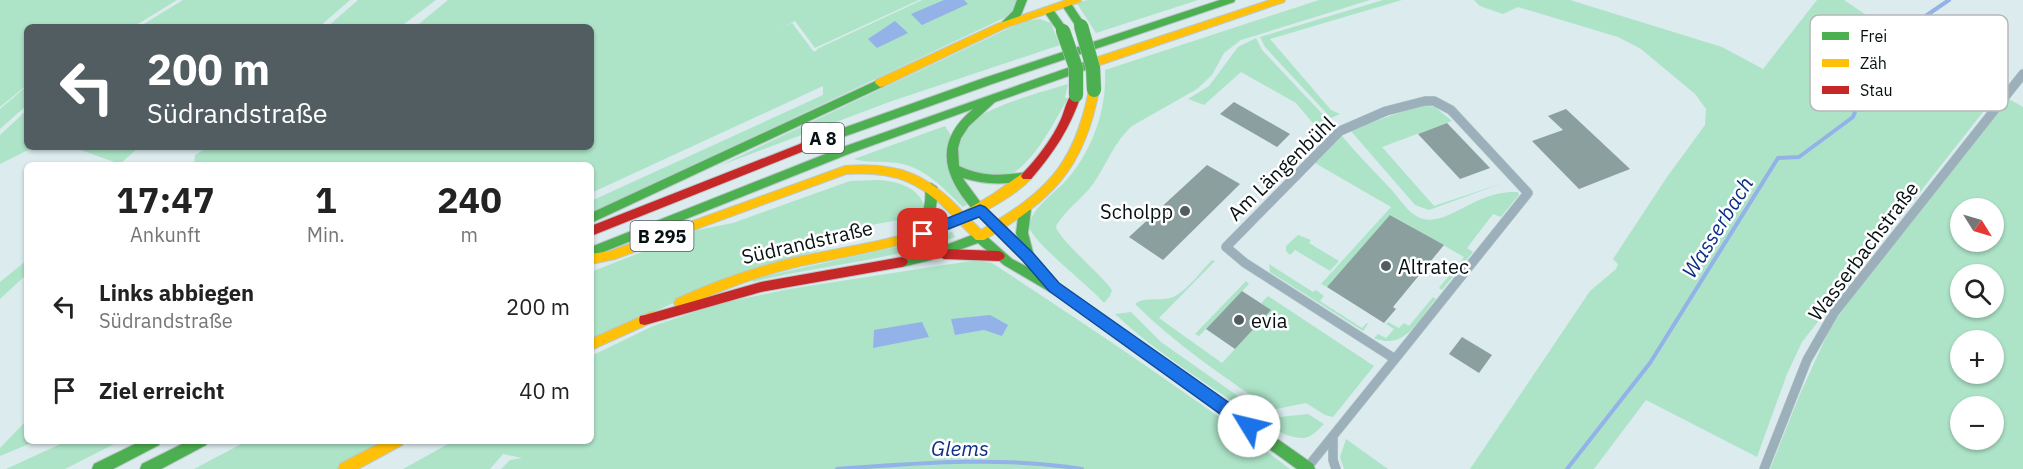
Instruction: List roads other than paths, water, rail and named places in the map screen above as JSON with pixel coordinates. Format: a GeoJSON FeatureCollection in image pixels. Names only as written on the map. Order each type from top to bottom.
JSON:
{"type":"FeatureCollection","features":[{"type":"Feature","properties":{"kind":"main road","name":"A 8"},"geometry":{"type":"LineString","coordinates":[[1001,26],[1017,13],[1022,0]]}},
{"type":"Feature","properties":{"kind":"main road","name":"A 8"},"geometry":{"type":"LineString","coordinates":[[594,230],[696,187],[848,129],[1230,0]]}},
{"type":"Feature","properties":{"kind":"main road","name":"A 8"},"geometry":{"type":"LineString","coordinates":[[594,251],[732,193],[995,95],[1280,0]]}},
{"type":"Feature","properties":{"kind":"main road"},"geometry":{"type":"LineString","coordinates":[[1044,5],[1068,1]]}},
{"type":"Feature","properties":{"kind":"main road","name":"Südrandstraße"},"geometry":{"type":"LineString","coordinates":[[645,320],[744,290],[896,264],[940,254],[980,237],[1025,210],[1044,194],[1072,162],[1087,131],[1094,90],[1093,68],[1081,26],[1068,1]]}},
{"type":"Feature","properties":{"kind":"main road","name":"A 8"},"geometry":{"type":"LineString","coordinates":[[594,217],[1044,5]]}},
{"type":"Feature","properties":{"kind":"main road","name":"Südrandstraße"},"geometry":{"type":"LineString","coordinates":[[594,344],[738,278],[791,263],[909,238],[963,219],[980,210],[1027,176],[1055,143],[1070,115],[1076,95],[1074,57],[1064,31],[1044,5]]}},
{"type":"Feature","properties":{"kind":"main road"},"geometry":{"type":"LineString","coordinates":[[995,95],[957,132],[951,148],[953,168],[958,182],[980,210],[1028,257],[1054,287],[1308,469]]}},
{"type":"Feature","properties":{"kind":"main road","name":"B 295"},"geometry":{"type":"LineString","coordinates":[[594,259],[611,256],[854,168],[874,166],[901,170],[931,187]]}},
{"type":"Feature","properties":{"kind":"main road"},"geometry":{"type":"LineString","coordinates":[[953,168],[978,180],[1006,180],[1027,176]]}},
{"type":"Feature","properties":{"kind":"main road"},"geometry":{"type":"LineString","coordinates":[[931,187],[999,256],[1030,276],[1054,287]]}},
{"type":"Feature","properties":{"kind":"main road"},"geometry":{"type":"LineString","coordinates":[[909,238],[927,223],[931,216],[933,198],[931,187]]}},
{"type":"Feature","properties":{"kind":"main road"},"geometry":{"type":"LineString","coordinates":[[1025,210],[1021,230],[1028,257]]}},
{"type":"Feature","properties":{"kind":"main road"},"geometry":{"type":"LineString","coordinates":[[940,254],[999,256]]}},
{"type":"Feature","properties":{"kind":"main road"},"geometry":{"type":"LineString","coordinates":[[99,469],[148,444]]}},
{"type":"Feature","properties":{"kind":"main road"},"geometry":{"type":"LineString","coordinates":[[147,469],[195,444]]}},
{"type":"Feature","properties":{"kind":"main road"},"geometry":{"type":"LineString","coordinates":[[345,469],[391,444]]}},
{"type":"Feature","properties":{"kind":"street","name":"Wasserbachstraße"},"geometry":{"type":"LineString","coordinates":[[2008,93],[2023,74]]}},
{"type":"Feature","properties":{"kind":"street","name":"Am Längenbühl"},"geometry":{"type":"LineString","coordinates":[[1308,469],[1528,193],[1451,110],[1436,102],[1421,101],[1356,122],[1340,131],[1226,247],[1245,263],[1395,358]]}},
{"type":"Feature","properties":{"kind":"street","name":"Wasserbachstraße"},"geometry":{"type":"LineString","coordinates":[[1764,469],[1807,360],[1834,313],[1876,257],[1994,111]]}},
{"type":"Feature","properties":{"kind":"street"},"geometry":{"type":"LineString","coordinates":[[1333,438],[1332,450],[1336,469]]}},
{"type":"Feature","properties":{"kind":"water"},"geometry":{"type":"Polygon","coordinates":[[[944,0],[964,0],[968,4],[922,25],[911,14],[944,0]]]}},
{"type":"Feature","properties":{"kind":"water"},"geometry":{"type":"Polygon","coordinates":[[[895,21],[908,33],[877,48],[868,39],[895,21]]]}},
{"type":"Feature","properties":{"kind":"water"},"geometry":{"type":"Polygon","coordinates":[[[990,315],[1008,325],[1002,336],[984,330],[955,335],[951,319],[990,315]]]}},
{"type":"Feature","properties":{"kind":"water"},"geometry":{"type":"Polygon","coordinates":[[[922,322],[929,337],[873,348],[874,330],[922,322]]]}},
{"type":"Feature","properties":{"kind":"waterway","name":"Wasserbach"},"geometry":{"type":"LineString","coordinates":[[1927,15],[1949,0]]}},
{"type":"Feature","properties":{"kind":"waterway","name":"Wasserbach"},"geometry":{"type":"LineString","coordinates":[[1567,469],[1650,363],[1778,158],[1799,157],[1853,117],[1855,111]]}},
{"type":"Feature","properties":{"kind":"waterway","name":"Glems"},"geometry":{"type":"LineString","coordinates":[[837,469],[990,462],[1082,469]]}},
{"type":"Feature","properties":{"kind":"place","name":"Scholpp"},"geometry":{"type":"Point","coordinates":[1185,211]}},
{"type":"Feature","properties":{"kind":"place","name":"Altratec"},"geometry":{"type":"Point","coordinates":[1386,266]}},
{"type":"Feature","properties":{"kind":"place","name":"evia"},"geometry":{"type":"Point","coordinates":[1239,320]}}]}
